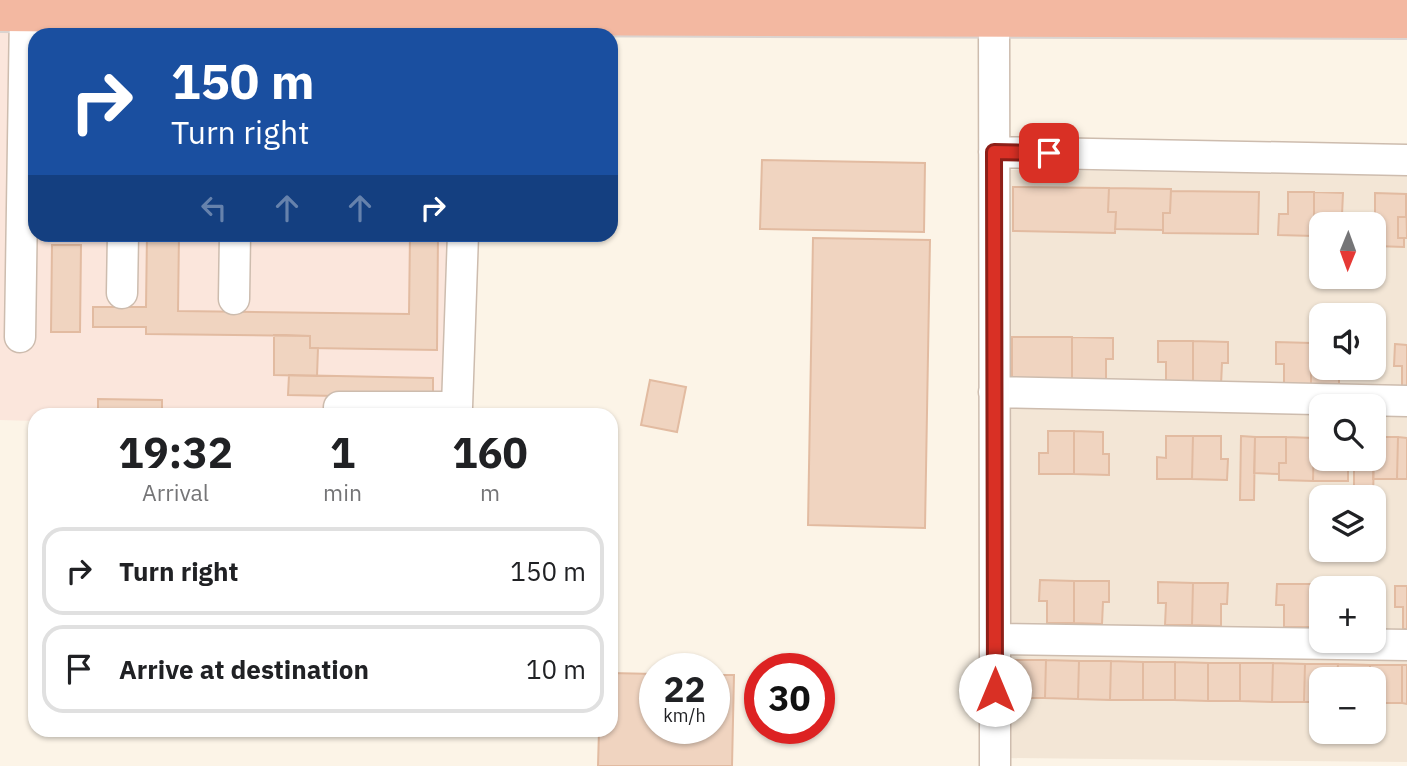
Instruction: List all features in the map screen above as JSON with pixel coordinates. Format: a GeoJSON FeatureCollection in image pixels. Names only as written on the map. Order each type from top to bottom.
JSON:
{"type":"FeatureCollection","features":[{"type":"Feature","properties":{"kind":"highway"},"geometry":{"type":"LineString","coordinates":[[481,23],[567,0]]}},
{"type":"Feature","properties":{"kind":"highway"},"geometry":{"type":"LineString","coordinates":[[21,20],[332,25],[994,18],[1407,19]]}},
{"type":"Feature","properties":{"kind":"street"},"geometry":{"type":"LineString","coordinates":[[994,18],[995,766]]}},
{"type":"Feature","properties":{"kind":"street"},"geometry":{"type":"LineString","coordinates":[[20,337],[21,20]]}},
{"type":"Feature","properties":{"kind":"street"},"geometry":{"type":"LineString","coordinates":[[994,152],[1407,160]]}},
{"type":"Feature","properties":{"kind":"street"},"geometry":{"type":"LineString","coordinates":[[122,293],[123,242]]}},
{"type":"Feature","properties":{"kind":"street"},"geometry":{"type":"LineString","coordinates":[[234,299],[235,242]]}},
{"type":"Feature","properties":{"kind":"street"},"geometry":{"type":"LineString","coordinates":[[339,408],[457,407],[463,242]]}},
{"type":"Feature","properties":{"kind":"street"},"geometry":{"type":"LineString","coordinates":[[994,392],[1407,401]]}},
{"type":"Feature","properties":{"kind":"street"},"geometry":{"type":"LineString","coordinates":[[995,639],[1407,645]]}},
{"type":"Feature","properties":{"kind":"shaded area"},"geometry":{"type":"Polygon","coordinates":[[[0,21],[229,28],[28,28],[28,242],[452,242],[446,408],[28,408],[28,421],[0,420],[0,21]]]}},
{"type":"Feature","properties":{"kind":"shaded area"},"geometry":{"type":"Polygon","coordinates":[[[1009,170],[1407,174],[1407,762],[1005,758],[1009,170]]]}},
{"type":"Feature","properties":{"kind":"building"},"geometry":{"type":"Polygon","coordinates":[[[762,160],[925,163],[924,232],[760,229],[762,160]]]}},
{"type":"Feature","properties":{"kind":"building"},"geometry":{"type":"Polygon","coordinates":[[[1013,187],[1109,188],[1108,212],[1116,212],[1115,233],[1013,231],[1013,187]]]}},
{"type":"Feature","properties":{"kind":"building"},"geometry":{"type":"Polygon","coordinates":[[[1109,188],[1171,189],[1170,213],[1163,213],[1163,230],[1115,229],[1116,212],[1108,212],[1109,188]]]}},
{"type":"Feature","properties":{"kind":"building"},"geometry":{"type":"Polygon","coordinates":[[[1171,191],[1259,192],[1258,234],[1163,233],[1163,213],[1170,213],[1171,191]]]}},
{"type":"Feature","properties":{"kind":"building"},"geometry":{"type":"Polygon","coordinates":[[[1288,192],[1314,192],[1314,212],[1309,212],[1309,236],[1278,235],[1279,214],[1288,214],[1288,192]]]}},
{"type":"Feature","properties":{"kind":"building"},"geometry":{"type":"Polygon","coordinates":[[[1314,192],[1343,193],[1342,212],[1314,212],[1314,192]]]}},
{"type":"Feature","properties":{"kind":"building"},"geometry":{"type":"Polygon","coordinates":[[[1375,193],[1406,194],[1406,217],[1398,217],[1398,238],[1404,238],[1404,247],[1386,246],[1386,212],[1375,212],[1375,193]]]}},
{"type":"Feature","properties":{"kind":"building"},"geometry":{"type":"Polygon","coordinates":[[[1406,194],[1407,238],[1398,238],[1398,217],[1406,217],[1406,194]]]}},
{"type":"Feature","properties":{"kind":"building"},"geometry":{"type":"Polygon","coordinates":[[[813,238],[930,240],[925,528],[808,525],[813,238]]]}},
{"type":"Feature","properties":{"kind":"building"},"geometry":{"type":"Polygon","coordinates":[[[147,242],[179,242],[178,311],[409,314],[410,242],[438,242],[437,350],[310,348],[310,336],[146,334],[146,327],[93,327],[93,307],[146,307],[147,242]]]}},
{"type":"Feature","properties":{"kind":"building"},"geometry":{"type":"Polygon","coordinates":[[[52,245],[81,245],[80,332],[51,332],[52,245]]]}},
{"type":"Feature","properties":{"kind":"building"},"geometry":{"type":"Polygon","coordinates":[[[274,335],[310,336],[310,348],[318,348],[317,376],[274,375],[274,335]]]}},
{"type":"Feature","properties":{"kind":"building"},"geometry":{"type":"Polygon","coordinates":[[[1012,337],[1072,337],[1072,381],[1012,380],[1012,337]]]}},
{"type":"Feature","properties":{"kind":"building"},"geometry":{"type":"Polygon","coordinates":[[[1072,337],[1113,338],[1113,359],[1106,359],[1106,381],[1072,381],[1072,337]]]}},
{"type":"Feature","properties":{"kind":"building"},"geometry":{"type":"Polygon","coordinates":[[[1158,341],[1193,341],[1193,384],[1166,384],[1166,362],[1158,362],[1158,341]]]}},
{"type":"Feature","properties":{"kind":"building"},"geometry":{"type":"Polygon","coordinates":[[[1193,341],[1228,342],[1228,363],[1222,363],[1221,385],[1193,384],[1193,341]]]}},
{"type":"Feature","properties":{"kind":"building"},"geometry":{"type":"Polygon","coordinates":[[[1276,342],[1309,343],[1311,386],[1284,385],[1284,364],[1276,364],[1276,342]]]}},
{"type":"Feature","properties":{"kind":"building"},"geometry":{"type":"Polygon","coordinates":[[[1395,344],[1407,345],[1407,388],[1402,387],[1402,366],[1394,366],[1395,344]]]}},
{"type":"Feature","properties":{"kind":"building"},"geometry":{"type":"Polygon","coordinates":[[[289,375],[433,378],[433,398],[288,395],[289,375]]]}},
{"type":"Feature","properties":{"kind":"building"},"geometry":{"type":"Polygon","coordinates":[[[650,380],[686,387],[677,432],[641,425],[650,380]]]}},
{"type":"Feature","properties":{"kind":"building"},"geometry":{"type":"Polygon","coordinates":[[[1311,380],[1339,380],[1339,386],[1311,386],[1311,380]]]}},
{"type":"Feature","properties":{"kind":"building"},"geometry":{"type":"Polygon","coordinates":[[[98,399],[162,400],[162,408],[98,408],[98,399]]]}},
{"type":"Feature","properties":{"kind":"building"},"geometry":{"type":"Polygon","coordinates":[[[1048,431],[1074,431],[1074,474],[1039,474],[1039,453],[1048,453],[1048,431]]]}},
{"type":"Feature","properties":{"kind":"building"},"geometry":{"type":"Polygon","coordinates":[[[1074,431],[1103,432],[1103,454],[1109,454],[1109,475],[1074,474],[1074,431]]]}},
{"type":"Feature","properties":{"kind":"building"},"geometry":{"type":"Polygon","coordinates":[[[1166,436],[1193,436],[1192,479],[1157,479],[1157,457],[1166,458],[1166,436]]]}},
{"type":"Feature","properties":{"kind":"building"},"geometry":{"type":"Polygon","coordinates":[[[1193,436],[1221,436],[1221,459],[1228,459],[1227,480],[1192,479],[1193,436]]]}},
{"type":"Feature","properties":{"kind":"building"},"geometry":{"type":"Polygon","coordinates":[[[1241,436],[1255,437],[1254,500],[1240,500],[1241,436]]]}},
{"type":"Feature","properties":{"kind":"building"},"geometry":{"type":"Polygon","coordinates":[[[1255,437],[1286,437],[1286,463],[1279,463],[1279,474],[1254,473],[1255,437]]]}},
{"type":"Feature","properties":{"kind":"building"},"geometry":{"type":"Polygon","coordinates":[[[1286,437],[1309,438],[1309,471],[1313,471],[1313,481],[1279,480],[1279,463],[1286,463],[1286,437]]]}},
{"type":"Feature","properties":{"kind":"building"},"geometry":{"type":"Polygon","coordinates":[[[1386,437],[1398,437],[1397,479],[1373,479],[1373,471],[1386,471],[1386,437]]]}},
{"type":"Feature","properties":{"kind":"building"},"geometry":{"type":"Polygon","coordinates":[[[1398,437],[1407,438],[1407,479],[1397,479],[1398,437]]]}},
{"type":"Feature","properties":{"kind":"building"},"geometry":{"type":"Polygon","coordinates":[[[1313,471],[1348,471],[1348,481],[1313,481],[1313,471]]]}},
{"type":"Feature","properties":{"kind":"building"},"geometry":{"type":"Polygon","coordinates":[[[1354,471],[1374,471],[1373,485],[1354,485],[1354,471]]]}},
{"type":"Feature","properties":{"kind":"building"},"geometry":{"type":"Polygon","coordinates":[[[1040,580],[1074,581],[1074,623],[1047,623],[1047,601],[1039,601],[1040,580]]]}},
{"type":"Feature","properties":{"kind":"building"},"geometry":{"type":"Polygon","coordinates":[[[1074,581],[1109,581],[1109,602],[1103,602],[1102,624],[1074,623],[1074,581]]]}},
{"type":"Feature","properties":{"kind":"building"},"geometry":{"type":"Polygon","coordinates":[[[1158,582],[1193,583],[1192,625],[1165,625],[1166,603],[1158,603],[1158,582]]]}},
{"type":"Feature","properties":{"kind":"building"},"geometry":{"type":"Polygon","coordinates":[[[1193,583],[1228,583],[1227,604],[1221,604],[1221,626],[1192,625],[1193,583]]]}},
{"type":"Feature","properties":{"kind":"building"},"geometry":{"type":"Polygon","coordinates":[[[1277,584],[1309,584],[1309,627],[1284,627],[1284,605],[1276,605],[1277,584]]]}},
{"type":"Feature","properties":{"kind":"building"},"geometry":{"type":"Polygon","coordinates":[[[1395,586],[1407,586],[1407,629],[1403,629],[1403,607],[1395,607],[1395,586]]]}},
{"type":"Feature","properties":{"kind":"building"},"geometry":{"type":"Polygon","coordinates":[[[1013,660],[1046,660],[1045,698],[1013,698],[1013,660]]]}},
{"type":"Feature","properties":{"kind":"building"},"geometry":{"type":"Polygon","coordinates":[[[1046,660],[1079,661],[1078,699],[1045,698],[1046,660]]]}},
{"type":"Feature","properties":{"kind":"building"},"geometry":{"type":"Polygon","coordinates":[[[1079,661],[1111,661],[1110,700],[1078,699],[1079,661]]]}},
{"type":"Feature","properties":{"kind":"building"},"geometry":{"type":"Polygon","coordinates":[[[1111,661],[1143,662],[1143,700],[1110,700],[1111,661]]]}},
{"type":"Feature","properties":{"kind":"building"},"geometry":{"type":"Polygon","coordinates":[[[1143,662],[1175,662],[1175,700],[1143,700],[1143,662]]]}},
{"type":"Feature","properties":{"kind":"building"},"geometry":{"type":"Polygon","coordinates":[[[1175,662],[1208,663],[1208,701],[1175,700],[1175,662]]]}},
{"type":"Feature","properties":{"kind":"building"},"geometry":{"type":"Polygon","coordinates":[[[1208,663],[1240,663],[1240,701],[1208,701],[1208,663]]]}},
{"type":"Feature","properties":{"kind":"building"},"geometry":{"type":"Polygon","coordinates":[[[1240,663],[1273,663],[1272,702],[1240,701],[1240,663]]]}},
{"type":"Feature","properties":{"kind":"building"},"geometry":{"type":"Polygon","coordinates":[[[1273,663],[1305,664],[1304,702],[1272,702],[1273,663]]]}},
{"type":"Feature","properties":{"kind":"building"},"geometry":{"type":"Polygon","coordinates":[[[1305,664],[1338,664],[1338,667],[1309,667],[1309,702],[1304,702],[1305,664]]]}},
{"type":"Feature","properties":{"kind":"building"},"geometry":{"type":"Polygon","coordinates":[[[1338,664],[1370,665],[1370,667],[1338,667],[1338,664]]]}},
{"type":"Feature","properties":{"kind":"building"},"geometry":{"type":"Polygon","coordinates":[[[1402,665],[1402,703],[1386,703],[1386,667],[1370,667],[1402,665]]]}},
{"type":"Feature","properties":{"kind":"building"},"geometry":{"type":"Polygon","coordinates":[[[1402,665],[1407,665],[1407,704],[1402,703],[1402,665]]]}},
{"type":"Feature","properties":{"kind":"building"},"geometry":{"type":"Polygon","coordinates":[[[618,673],[639,674],[639,744],[730,744],[730,675],[734,675],[732,766],[598,766],[599,737],[618,737],[618,673]]]}},
{"type":"Feature","properties":{"kind":"route"},"geometry":{"type":"LineString","coordinates":[[995,690],[994,152],[1049,153]]}}]}
